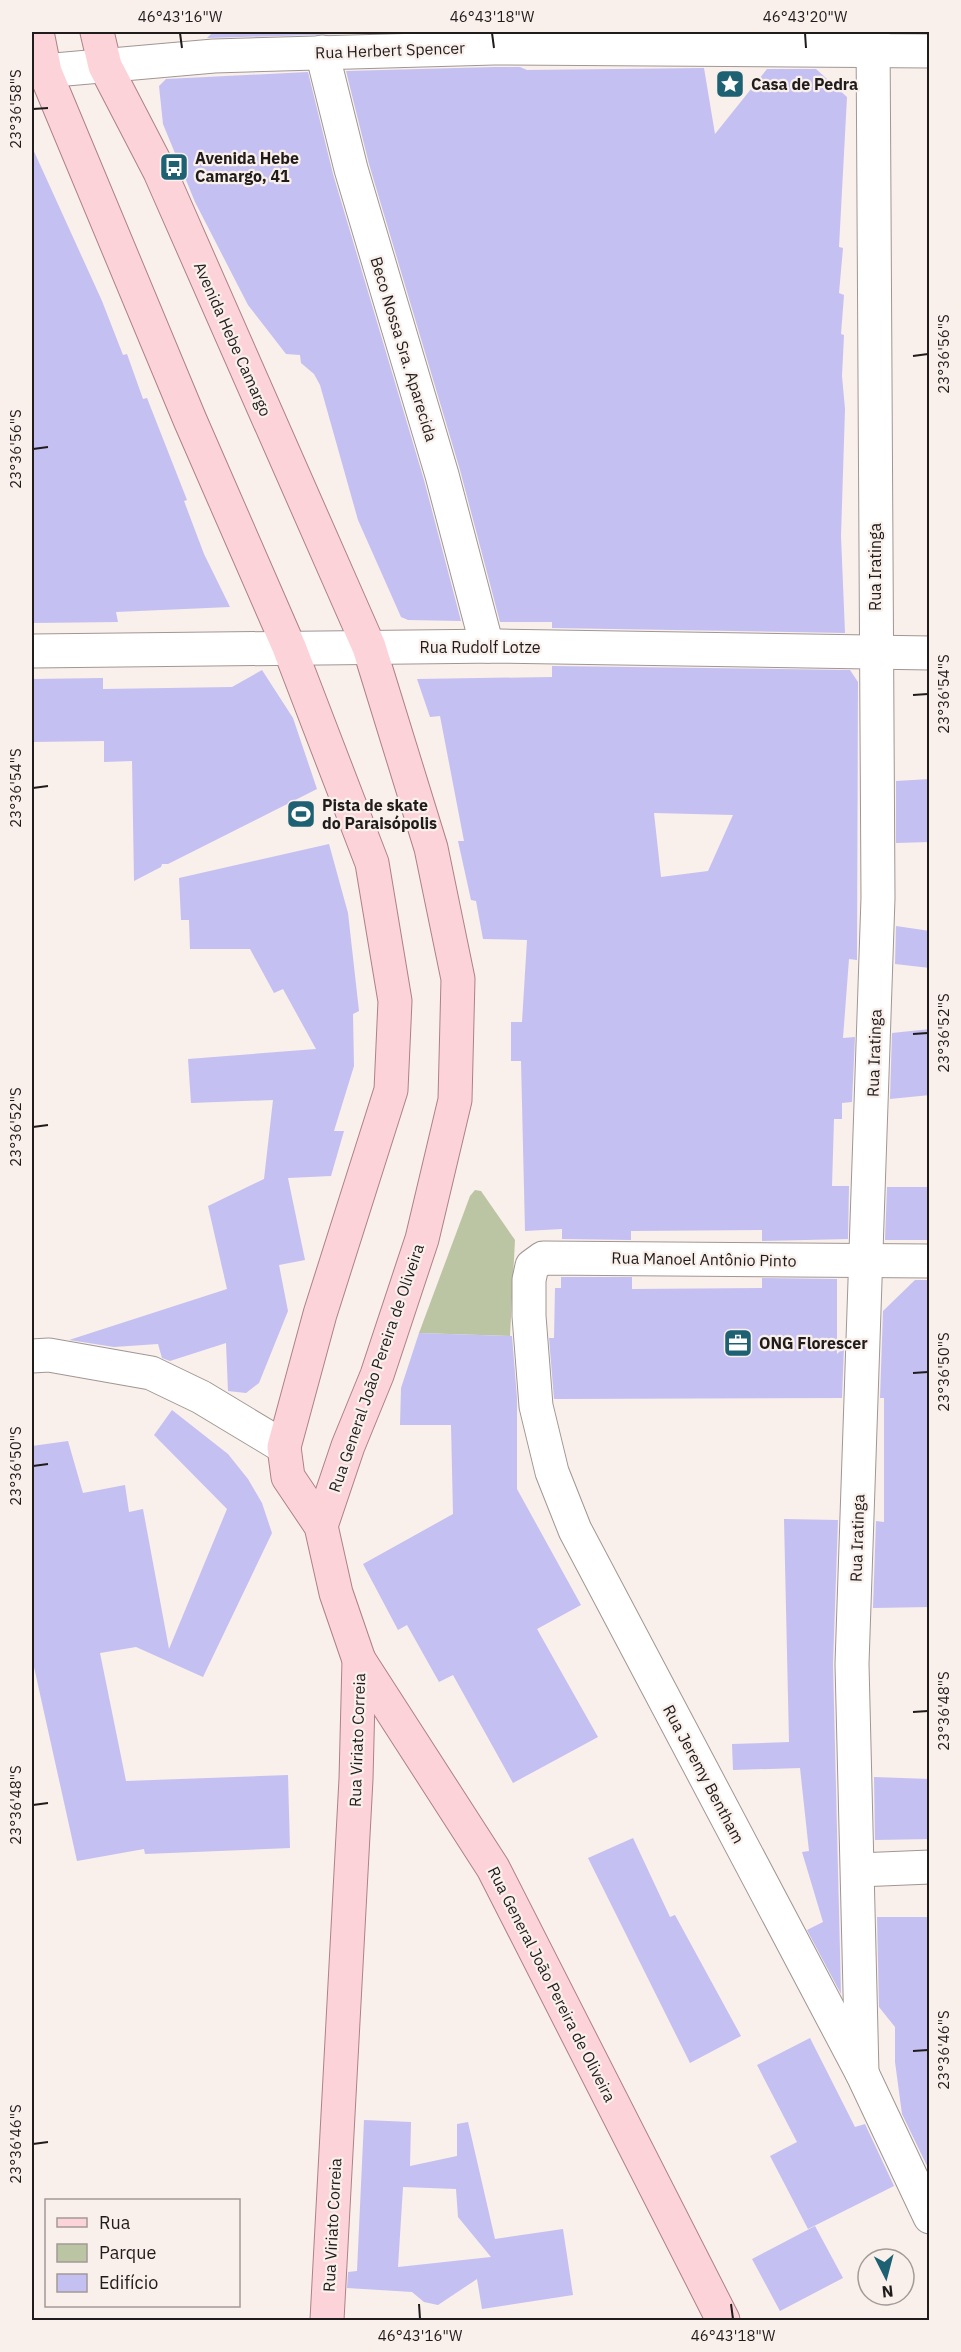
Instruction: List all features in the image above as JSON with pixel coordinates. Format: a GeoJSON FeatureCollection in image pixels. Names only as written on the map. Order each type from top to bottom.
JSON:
{"type":"FeatureCollection","features":[{"type":"Feature","properties":{"kind":"main road"},"geometry":{"type":"LineString","coordinates":[[37,32],[38,72],[289,646],[372,863],[395,1001],[391,1090],[320,1314],[284,1447]]}},
{"type":"Feature","properties":{"kind":"main road","name":"Avenida Hebe Camargo"},"geometry":{"type":"LineString","coordinates":[[97,32],[105,66],[160,172],[369,647]]}},
{"type":"Feature","properties":{"kind":"main road","name":"Rua General João Pereira de Oliveira"},"geometry":{"type":"LineString","coordinates":[[321,1526],[348,1446],[377,1375],[422,1239],[455,1100],[458,979],[431,848],[369,647]]}},
{"type":"Feature","properties":{"kind":"main road","name":"Rua Viriato Correia"},"geometry":{"type":"LineString","coordinates":[[284,1447],[288,1477],[321,1526],[336,1593],[359,1660],[356,1779],[327,2320]]}},
{"type":"Feature","properties":{"kind":"main road","name":"Rua General João Pereira de Oliveira"},"geometry":{"type":"LineString","coordinates":[[359,1660],[493,1868],[723,2320]]}},
{"type":"Feature","properties":{"kind":"street","name":"Rua Herbert Spencer"},"geometry":{"type":"LineString","coordinates":[[38,72],[214,56],[322,52],[872,41],[930,51]]}},
{"type":"Feature","properties":{"kind":"street","name":"Rua Iratinga"},"geometry":{"type":"LineString","coordinates":[[862,2073],[852,1664],[868,1261],[878,898],[872,41]]}},
{"type":"Feature","properties":{"kind":"street","name":"Beco Nossa Sra. Aparecida"},"geometry":{"type":"LineString","coordinates":[[322,52],[351,169],[442,476],[487,646]]}},
{"type":"Feature","properties":{"kind":"street","name":"Rua Rudolf Lotze"},"geometry":{"type":"LineString","coordinates":[[32,651],[289,646],[487,646],[930,653]]}},
{"type":"Feature","properties":{"kind":"street","name":"Rua Manoel Antônio Pinto"},"geometry":{"type":"LineString","coordinates":[[528,1316],[530,1271],[535,1262],[543,1258],[930,1261]]}},
{"type":"Feature","properties":{"kind":"street","name":"Rua Jeremy Bentham"},"geometry":{"type":"LineString","coordinates":[[528,1316],[536,1406],[552,1472],[575,1530],[862,2073],[930,2217]]}},
{"type":"Feature","properties":{"kind":"street"},"geometry":{"type":"LineString","coordinates":[[32,1356],[49,1355],[151,1373],[201,1397],[284,1447]]}},
{"type":"Feature","properties":{"kind":"street"},"geometry":{"type":"LineString","coordinates":[[858,1870],[930,1867]]}},
{"type":"Feature","properties":{"kind":"green space"},"geometry":{"type":"Polygon","coordinates":[[[475,1190],[481,1191],[515,1240],[510,1336],[419,1333],[470,1196],[475,1190]]]}},
{"type":"Feature","properties":{"kind":"building"},"geometry":{"type":"Polygon","coordinates":[[[213,32],[415,32],[207,38],[213,32]]]}},
{"type":"Feature","properties":{"kind":"building"},"geometry":{"type":"Polygon","coordinates":[[[520,67],[527,70],[704,68],[715,134],[767,69],[816,69],[847,97],[839,247],[843,248],[839,293],[844,295],[841,334],[844,335],[842,376],[845,409],[841,536],[845,633],[552,628],[552,622],[500,622],[460,470],[369,164],[346,71],[520,67]]]}},
{"type":"Feature","properties":{"kind":"building"},"geometry":{"type":"Polygon","coordinates":[[[308,72],[333,174],[424,480],[461,621],[408,620],[401,617],[358,520],[320,385],[314,374],[301,363],[300,355],[286,354],[248,305],[195,202],[163,124],[159,86],[166,79],[308,72]]]}},
{"type":"Feature","properties":{"kind":"building"},"geometry":{"type":"Polygon","coordinates":[[[32,147],[102,301],[123,355],[127,354],[143,399],[147,398],[187,500],[184,501],[204,554],[230,607],[116,612],[118,622],[32,623],[32,147]]]}},
{"type":"Feature","properties":{"kind":"building"},"geometry":{"type":"Polygon","coordinates":[[[552,666],[850,670],[858,682],[857,960],[849,959],[843,1038],[855,1037],[852,1102],[842,1103],[842,1119],[834,1119],[832,1186],[849,1186],[848,1239],[762,1241],[762,1230],[631,1231],[631,1240],[562,1239],[562,1229],[525,1231],[521,1061],[511,1061],[511,1022],[522,1022],[527,940],[483,939],[476,901],[471,900],[458,841],[464,841],[440,716],[430,717],[417,679],[552,677],[552,666]],[[654,813],[661,877],[708,871],[733,815],[654,813]]]}},
{"type":"Feature","properties":{"kind":"building"},"geometry":{"type":"Polygon","coordinates":[[[262,670],[293,718],[317,789],[168,864],[162,864],[161,867],[134,881],[132,761],[104,762],[104,741],[32,742],[32,679],[103,678],[103,689],[232,687],[262,670]]]}},
{"type":"Feature","properties":{"kind":"building"},"geometry":{"type":"Polygon","coordinates":[[[930,779],[930,842],[896,843],[896,781],[930,779]]]}},
{"type":"Feature","properties":{"kind":"building"},"geometry":{"type":"Polygon","coordinates":[[[329,844],[348,913],[359,1011],[353,1014],[354,1066],[334,1131],[344,1131],[331,1176],[288,1178],[305,1260],[279,1265],[288,1311],[259,1383],[246,1393],[228,1391],[226,1343],[170,1361],[162,1358],[158,1344],[114,1347],[69,1340],[227,1289],[208,1206],[264,1179],[273,1100],[191,1103],[188,1059],[316,1049],[283,989],[274,993],[250,949],[190,949],[189,920],[181,920],[179,878],[329,844]]]}},
{"type":"Feature","properties":{"kind":"building"},"geometry":{"type":"Polygon","coordinates":[[[896,926],[930,931],[930,968],[895,964],[896,926]]]}},
{"type":"Feature","properties":{"kind":"building"},"geometry":{"type":"Polygon","coordinates":[[[930,1029],[930,1095],[890,1099],[892,1033],[930,1029]]]}},
{"type":"Feature","properties":{"kind":"building"},"geometry":{"type":"Polygon","coordinates":[[[887,1187],[930,1187],[930,1240],[885,1240],[887,1187]]]}},
{"type":"Feature","properties":{"kind":"building","name":"ONG Florescer"},"geometry":{"type":"Polygon","coordinates":[[[561,1277],[632,1277],[632,1289],[762,1288],[762,1278],[837,1279],[837,1354],[844,1347],[842,1398],[554,1399],[549,1338],[554,1338],[555,1288],[561,1288],[561,1277]]]}},
{"type":"Feature","properties":{"kind":"building"},"geometry":{"type":"Polygon","coordinates":[[[915,1280],[930,1280],[930,1607],[873,1608],[876,1521],[884,1522],[884,1398],[880,1398],[883,1311],[915,1280]]]}},
{"type":"Feature","properties":{"kind":"building"},"geometry":{"type":"Polygon","coordinates":[[[419,1333],[512,1336],[517,1398],[517,1489],[581,1605],[537,1629],[598,1737],[513,1783],[453,1675],[439,1682],[407,1625],[398,1630],[363,1564],[453,1514],[451,1425],[400,1425],[401,1388],[419,1333]]]}},
{"type":"Feature","properties":{"kind":"building"},"geometry":{"type":"Polygon","coordinates":[[[172,1410],[228,1454],[248,1479],[262,1503],[272,1533],[203,1677],[136,1647],[100,1653],[126,1781],[288,1775],[290,1848],[145,1854],[144,1849],[77,1861],[32,1658],[32,1446],[68,1441],[83,1493],[125,1485],[129,1512],[143,1509],[169,1649],[227,1509],[154,1435],[172,1410]]]}},
{"type":"Feature","properties":{"kind":"building"},"geometry":{"type":"Polygon","coordinates":[[[784,1519],[838,1520],[833,1664],[841,1994],[807,1930],[823,1922],[802,1852],[809,1851],[800,1768],[733,1770],[732,1744],[789,1742],[784,1519]]]}},
{"type":"Feature","properties":{"kind":"building"},"geometry":{"type":"Polygon","coordinates":[[[874,1777],[930,1779],[930,1839],[875,1840],[874,1777]]]}},
{"type":"Feature","properties":{"kind":"building"},"geometry":{"type":"Polygon","coordinates":[[[633,1838],[670,1917],[675,1915],[741,2036],[690,2063],[588,1858],[633,1838]]]}},
{"type":"Feature","properties":{"kind":"building"},"geometry":{"type":"Polygon","coordinates":[[[877,1917],[930,1917],[930,2172],[902,2114],[895,2062],[895,2027],[879,2007],[877,1917]]]}},
{"type":"Feature","properties":{"kind":"building"},"geometry":{"type":"Polygon","coordinates":[[[810,2038],[855,2127],[865,2124],[894,2186],[808,2229],[770,2156],[797,2142],[757,2065],[810,2038]]]}},
{"type":"Feature","properties":{"kind":"building"},"geometry":{"type":"Polygon","coordinates":[[[364,2120],[411,2122],[410,2166],[457,2156],[457,2124],[468,2122],[495,2239],[563,2229],[573,2295],[482,2309],[477,2279],[438,2305],[424,2302],[412,2292],[347,2288],[348,2272],[357,2271],[364,2120]],[[403,2187],[398,2267],[491,2257],[458,2217],[456,2189],[403,2187]]]}},
{"type":"Feature","properties":{"kind":"building"},"geometry":{"type":"Polygon","coordinates":[[[815,2226],[843,2278],[780,2311],[752,2259],[815,2226]]]}},
{"type":"Feature","properties":{"kind":"place","name":"Casa de Pedra"},"geometry":{"type":"Point","coordinates":[730,84]}},
{"type":"Feature","properties":{"kind":"place","name":"Avenida Hebe Camargo, 41"},"geometry":{"type":"Point","coordinates":[174,167]}},
{"type":"Feature","properties":{"kind":"place","name":"Pista de skate do Paraisópolis"},"geometry":{"type":"Point","coordinates":[301,814]}},
{"type":"Feature","properties":{"kind":"place","name":"ONG Florescer"},"geometry":{"type":"Point","coordinates":[738,1343]}}]}
